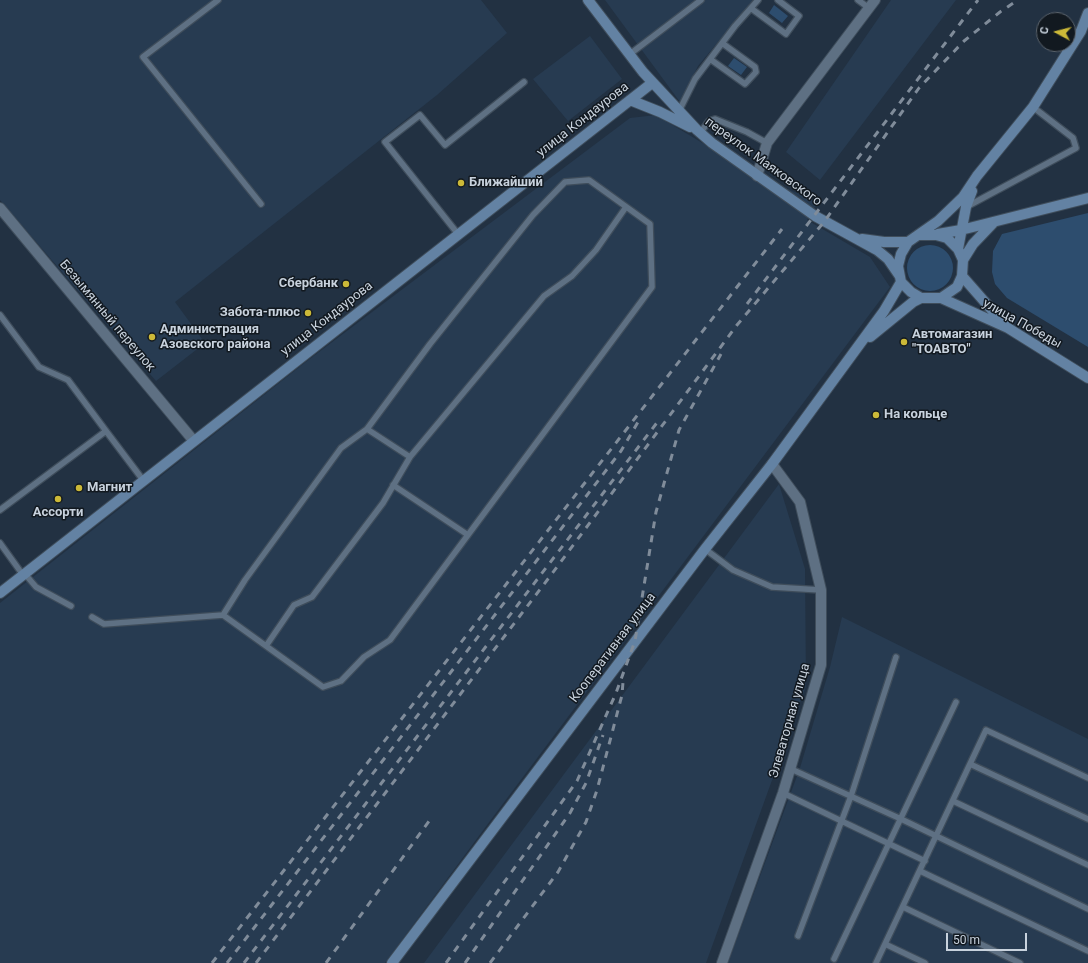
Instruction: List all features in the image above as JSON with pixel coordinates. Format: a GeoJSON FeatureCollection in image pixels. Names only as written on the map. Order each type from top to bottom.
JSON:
{"type":"FeatureCollection","features":[{"type":"Feature","properties":{"kind":"main road","name":"переулок Маяковского"},"geometry":{"type":"LineString","coordinates":[[588,0],[652,83],[698,132],[757,176],[824,222],[857,238]]}},
{"type":"Feature","properties":{"kind":"main road"},"geometry":{"type":"LineString","coordinates":[[900,278],[898,266],[901,254],[908,242],[954,208],[963,198],[977,176],[1033,107],[1077,38],[1088,13]]}},
{"type":"Feature","properties":{"kind":"main road","name":"улица Кондаурова"},"geometry":{"type":"LineString","coordinates":[[0,593],[652,83]]}},
{"type":"Feature","properties":{"kind":"main road"},"geometry":{"type":"LineString","coordinates":[[630,100],[660,112],[698,132]]}},
{"type":"Feature","properties":{"kind":"main road"},"geometry":{"type":"LineString","coordinates":[[958,249],[966,207],[977,176]]}},
{"type":"Feature","properties":{"kind":"main road"},"geometry":{"type":"LineString","coordinates":[[918,235],[961,230],[1088,198]]}},
{"type":"Feature","properties":{"kind":"main road"},"geometry":{"type":"LineString","coordinates":[[963,260],[973,244],[994,222]]}},
{"type":"Feature","properties":{"kind":"main road"},"geometry":{"type":"LineString","coordinates":[[857,238],[877,250],[888,259],[911,292],[921,298],[941,298],[957,287],[962,276],[963,260],[958,249],[947,238],[936,234]]}},
{"type":"Feature","properties":{"kind":"main road"},"geometry":{"type":"LineString","coordinates":[[857,238],[884,242],[908,242]]}},
{"type":"Feature","properties":{"kind":"main road"},"geometry":{"type":"LineString","coordinates":[[962,276],[1008,328]]}},
{"type":"Feature","properties":{"kind":"main road","name":"Кооперативная улица"},"geometry":{"type":"LineString","coordinates":[[392,963],[705,549],[772,464],[884,311],[900,278]]}},
{"type":"Feature","properties":{"kind":"main road","name":"Кооперативная улица"},"geometry":{"type":"LineString","coordinates":[[856,349],[913,302],[921,298]]}},
{"type":"Feature","properties":{"kind":"main road","name":"улица Победы"},"geometry":{"type":"LineString","coordinates":[[941,298],[1008,328],[1088,378]]}},
{"type":"Feature","properties":{"kind":"street"},"geometry":{"type":"LineString","coordinates":[[757,176],[767,143],[872,4]]}},
{"type":"Feature","properties":{"kind":"street","name":"Безымянный переулок"},"geometry":{"type":"LineString","coordinates":[[0,208],[194,440]]}},
{"type":"Feature","properties":{"kind":"street","name":"Элеваторная улица"},"geometry":{"type":"LineString","coordinates":[[722,963],[783,793],[821,665],[820,590],[800,502],[772,464]]}},
{"type":"Feature","properties":{"kind":"lane"},"geometry":{"type":"LineString","coordinates":[[218,0],[143,56],[261,204]]}},
{"type":"Feature","properties":{"kind":"lane"},"geometry":{"type":"LineString","coordinates":[[630,54],[701,0]]}},
{"type":"Feature","properties":{"kind":"lane"},"geometry":{"type":"LineString","coordinates":[[679,111],[695,79],[734,26],[752,9],[758,0]]}},
{"type":"Feature","properties":{"kind":"lane"},"geometry":{"type":"LineString","coordinates":[[752,9],[786,34],[799,16],[778,0]]}},
{"type":"Feature","properties":{"kind":"lane"},"geometry":{"type":"LineString","coordinates":[[858,0],[872,4]]}},
{"type":"Feature","properties":{"kind":"lane"},"geometry":{"type":"LineString","coordinates":[[710,59],[745,84],[756,72],[755,67],[722,43]]}},
{"type":"Feature","properties":{"kind":"lane"},"geometry":{"type":"LineString","coordinates":[[458,234],[385,142],[420,115],[445,145],[524,82]]}},
{"type":"Feature","properties":{"kind":"lane"},"geometry":{"type":"LineString","coordinates":[[966,207],[1076,148],[1074,138],[1033,107]]}},
{"type":"Feature","properties":{"kind":"lane"},"geometry":{"type":"LineString","coordinates":[[698,132],[709,121],[715,119],[747,132],[767,143]]}},
{"type":"Feature","properties":{"kind":"lane"},"geometry":{"type":"LineString","coordinates":[[92,617],[104,624],[223,615],[323,687],[341,681],[364,657],[390,640],[652,287],[650,224],[588,180],[565,182],[533,215],[430,344],[367,429],[341,448],[245,580],[223,615]]}},
{"type":"Feature","properties":{"kind":"lane"},"geometry":{"type":"LineString","coordinates":[[266,646],[294,605],[312,597],[383,503],[410,457],[544,296],[572,276],[596,250],[626,207]]}},
{"type":"Feature","properties":{"kind":"lane"},"geometry":{"type":"LineString","coordinates":[[0,315],[39,367],[68,380],[143,480]]}},
{"type":"Feature","properties":{"kind":"lane"},"geometry":{"type":"LineString","coordinates":[[367,429],[410,457]]}},
{"type":"Feature","properties":{"kind":"lane"},"geometry":{"type":"LineString","coordinates":[[0,510],[106,431]]}},
{"type":"Feature","properties":{"kind":"lane"},"geometry":{"type":"LineString","coordinates":[[393,485],[468,535]]}},
{"type":"Feature","properties":{"kind":"lane"},"geometry":{"type":"LineString","coordinates":[[0,544],[36,587],[71,606]]}},
{"type":"Feature","properties":{"kind":"lane"},"geometry":{"type":"LineString","coordinates":[[705,549],[733,570],[772,587],[820,590]]}},
{"type":"Feature","properties":{"kind":"lane"},"geometry":{"type":"LineString","coordinates":[[798,936],[851,796],[896,657]]}},
{"type":"Feature","properties":{"kind":"lane"},"geometry":{"type":"LineString","coordinates":[[834,959],[956,702]]}},
{"type":"Feature","properties":{"kind":"lane"},"geometry":{"type":"LineString","coordinates":[[876,963],[986,730],[1088,778]]}},
{"type":"Feature","properties":{"kind":"lane"},"geometry":{"type":"LineString","coordinates":[[970,764],[1088,819]]}},
{"type":"Feature","properties":{"kind":"lane"},"geometry":{"type":"LineString","coordinates":[[790,769],[901,819],[1088,909]]}},
{"type":"Feature","properties":{"kind":"lane"},"geometry":{"type":"LineString","coordinates":[[783,793],[925,861]]}},
{"type":"Feature","properties":{"kind":"lane"},"geometry":{"type":"LineString","coordinates":[[953,800],[1088,865]]}},
{"type":"Feature","properties":{"kind":"lane"},"geometry":{"type":"LineString","coordinates":[[920,871],[1088,951]]}},
{"type":"Feature","properties":{"kind":"lane"},"geometry":{"type":"LineString","coordinates":[[902,907],[1020,963]]}},
{"type":"Feature","properties":{"kind":"lane"},"geometry":{"type":"LineString","coordinates":[[885,944],[925,963]]}},
{"type":"Feature","properties":{"kind":"shaded area"},"geometry":{"type":"Polygon","coordinates":[[[0,0],[481,0],[507,33],[437,95],[175,302],[205,343],[156,381],[0,200],[0,0]]]}},
{"type":"Feature","properties":{"kind":"shaded area"},"geometry":{"type":"Polygon","coordinates":[[[605,0],[753,0],[698,66],[680,102],[605,0]]]}},
{"type":"Feature","properties":{"kind":"shaded area"},"geometry":{"type":"Polygon","coordinates":[[[891,0],[956,0],[820,180],[786,152],[891,0]]]}},
{"type":"Feature","properties":{"kind":"shaded area"},"geometry":{"type":"Polygon","coordinates":[[[774,5],[788,16],[782,23],[769,13],[774,5]]]}},
{"type":"Feature","properties":{"kind":"shaded area"},"geometry":{"type":"Polygon","coordinates":[[[590,36],[622,79],[568,121],[533,79],[590,36]]]}},
{"type":"Feature","properties":{"kind":"shaded area"},"geometry":{"type":"Polygon","coordinates":[[[734,58],[747,67],[741,75],[728,66],[734,58]]]}},
{"type":"Feature","properties":{"kind":"shaded area"},"geometry":{"type":"Polygon","coordinates":[[[656,115],[757,176],[818,202],[807,220],[870,257],[890,287],[385,963],[0,963],[0,603],[307,361],[630,118],[656,115]]]}},
{"type":"Feature","properties":{"kind":"shaded area"},"geometry":{"type":"Polygon","coordinates":[[[1088,213],[1088,347],[1007,298],[995,284],[992,272],[993,251],[1002,234],[1088,213]]]}},
{"type":"Feature","properties":{"kind":"shaded area"},"geometry":{"type":"Polygon","coordinates":[[[930,245],[943,249],[949,255],[953,268],[949,281],[943,287],[930,291],[917,287],[911,281],[907,268],[911,255],[917,249],[930,245]]]}},
{"type":"Feature","properties":{"kind":"shaded area"},"geometry":{"type":"Polygon","coordinates":[[[779,484],[805,569],[806,686],[706,963],[424,963],[779,484]]]}},
{"type":"Feature","properties":{"kind":"shaded area"},"geometry":{"type":"Polygon","coordinates":[[[842,617],[1088,739],[1088,963],[728,963],[800,768],[830,667],[842,617]]]}},
{"type":"Feature","properties":{"kind":"railway"},"geometry":{"type":"LineString","coordinates":[[747,304],[978,0]]}},
{"type":"Feature","properties":{"kind":"railway"},"geometry":{"type":"LineString","coordinates":[[256,963],[551,575],[737,325],[824,222],[919,88],[964,41],[1000,12],[1018,0]]}},
{"type":"Feature","properties":{"kind":"railway"},"geometry":{"type":"LineString","coordinates":[[212,963],[782,229]]}},
{"type":"Feature","properties":{"kind":"railway"},"geometry":{"type":"LineString","coordinates":[[446,963],[577,781],[616,693],[635,641],[656,512],[679,430],[721,354]]}},
{"type":"Feature","properties":{"kind":"railway"},"geometry":{"type":"LineString","coordinates":[[227,963],[621,451],[641,417]]}},
{"type":"Feature","properties":{"kind":"railway"},"geometry":{"type":"LineString","coordinates":[[244,963],[659,420]]}},
{"type":"Feature","properties":{"kind":"railway"},"geometry":{"type":"LineString","coordinates":[[490,963],[558,872],[586,822],[597,790],[622,695],[623,682]]}},
{"type":"Feature","properties":{"kind":"railway"},"geometry":{"type":"LineString","coordinates":[[465,963],[570,813],[586,783],[603,735]]}},
{"type":"Feature","properties":{"kind":"railway"},"geometry":{"type":"LineString","coordinates":[[326,963],[432,817]]}},
{"type":"Feature","properties":{"kind":"place","name":"Ближайший"},"geometry":{"type":"Point","coordinates":[461,183]}},
{"type":"Feature","properties":{"kind":"place","name":"Сбербанк"},"geometry":{"type":"Point","coordinates":[346,284]}},
{"type":"Feature","properties":{"kind":"place","name":"Забота-плюс"},"geometry":{"type":"Point","coordinates":[308,313]}},
{"type":"Feature","properties":{"kind":"place","name":"Администрация Азовского района"},"geometry":{"type":"Point","coordinates":[152,337]}},
{"type":"Feature","properties":{"kind":"place","name":"Автомагазин \"ТОАВТО\""},"geometry":{"type":"Point","coordinates":[904,342]}},
{"type":"Feature","properties":{"kind":"place","name":"На кольце"},"geometry":{"type":"Point","coordinates":[876,415]}},
{"type":"Feature","properties":{"kind":"place","name":"Магнит"},"geometry":{"type":"Point","coordinates":[79,488]}},
{"type":"Feature","properties":{"kind":"place","name":"Ассорти"},"geometry":{"type":"Point","coordinates":[58,499]}}]}
